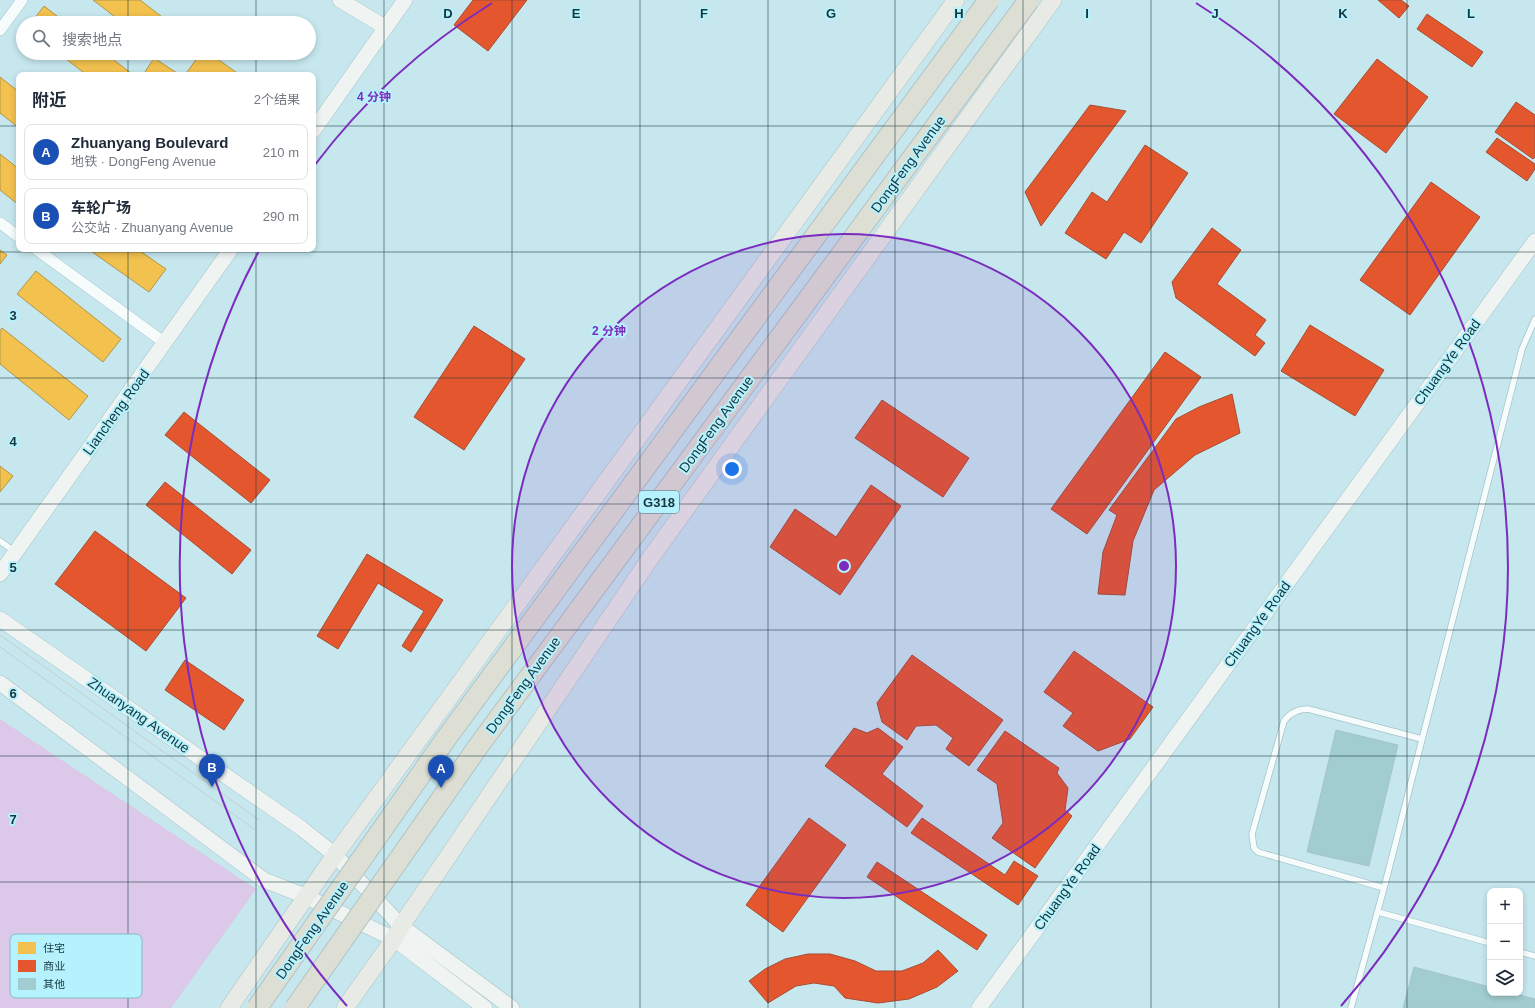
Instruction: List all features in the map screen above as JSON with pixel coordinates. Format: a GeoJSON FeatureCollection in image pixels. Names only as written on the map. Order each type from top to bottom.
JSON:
{"type":"FeatureCollection","features":[{"type":"Feature","properties":{"kind":"highway","name":"DongFeng Avenue"},"geometry":{"type":"LineString","coordinates":[[258,1008],[445,740],[989,0]]}},
{"type":"Feature","properties":{"kind":"highway","name":"DongFeng Avenue"},"geometry":{"type":"LineString","coordinates":[[295,1008],[477,748],[1029,0]]}},
{"type":"Feature","properties":{"kind":"main road"},"geometry":{"type":"LineString","coordinates":[[340,0],[385,27]]}},
{"type":"Feature","properties":{"kind":"main road"},"geometry":{"type":"LineString","coordinates":[[354,0],[385,27]]}},
{"type":"Feature","properties":{"kind":"main road"},"geometry":{"type":"LineString","coordinates":[[316,127],[405,0]]}},
{"type":"Feature","properties":{"kind":"main road"},"geometry":{"type":"LineString","coordinates":[[229,1008],[334,855],[956,0]]}},
{"type":"Feature","properties":{"kind":"main road"},"geometry":{"type":"LineString","coordinates":[[345,1008],[649,560],[1053,0]]}},
{"type":"Feature","properties":{"kind":"main road","name":"ChuangYe Road"},"geometry":{"type":"LineString","coordinates":[[979,1008],[1535,241]]}},
{"type":"Feature","properties":{"kind":"main road","name":"Liancheng Road"},"geometry":{"type":"LineString","coordinates":[[0,574],[229,252]]}},
{"type":"Feature","properties":{"kind":"main road","name":"Zhuanyang Avenue"},"geometry":{"type":"LineString","coordinates":[[0,619],[294,823],[334,855],[397,932]]}},
{"type":"Feature","properties":{"kind":"main road"},"geometry":{"type":"LineString","coordinates":[[0,683],[264,880],[397,932],[512,1008]]}},
{"type":"Feature","properties":{"kind":"main road"},"geometry":{"type":"LineString","coordinates":[[397,932],[485,1008]]}},
{"type":"Feature","properties":{"kind":"street"},"geometry":{"type":"LineString","coordinates":[[0,30],[22,0]]}},
{"type":"Feature","properties":{"kind":"street"},"geometry":{"type":"LineString","coordinates":[[0,223],[16,235]]}},
{"type":"Feature","properties":{"kind":"street"},"geometry":{"type":"LineString","coordinates":[[40,252],[165,343]]}},
{"type":"Feature","properties":{"kind":"lane"},"geometry":{"type":"LineString","coordinates":[[1350,1008],[1378,912],[1522,349],[1535,319]]}},
{"type":"Feature","properties":{"kind":"lane"},"geometry":{"type":"LineString","coordinates":[[0,541],[16,552]]}},
{"type":"Feature","properties":{"kind":"lane"},"geometry":{"type":"LineString","coordinates":[[1384,888],[1258,852],[1254,848],[1252,834],[1284,721],[1288,715],[1300,709],[1308,709],[1422,739]]}},
{"type":"Feature","properties":{"kind":"lane"},"geometry":{"type":"LineString","coordinates":[[1378,912],[1487,942]]}},
{"type":"Feature","properties":{"kind":"lane"},"geometry":{"type":"LineString","coordinates":[[1523,953],[1535,956]]}},
{"type":"Feature","properties":{"kind":"shaded area"},"geometry":{"type":"Polygon","coordinates":[[[0,719],[256,889],[171,1008],[0,1008],[0,719]]]}},
{"type":"Feature","properties":{"kind":"building: 住宅"},"geometry":{"type":"Polygon","coordinates":[[[93,0],[140,0],[161,16],[114,16],[93,0]]]}},
{"type":"Feature","properties":{"kind":"building: 住宅"},"geometry":{"type":"Polygon","coordinates":[[[44,6],[57,16],[36,16],[44,6]]]}},
{"type":"Feature","properties":{"kind":"building: 住宅"},"geometry":{"type":"Polygon","coordinates":[[[67,60],[114,60],[129,72],[83,72],[67,60]]]}},
{"type":"Feature","properties":{"kind":"building: 住宅"},"geometry":{"type":"Polygon","coordinates":[[[153,60],[157,60],[175,72],[145,72],[153,60]]]}},
{"type":"Feature","properties":{"kind":"building: 住宅"},"geometry":{"type":"Polygon","coordinates":[[[196,60],[219,60],[236,72],[187,72],[196,60]]]}},
{"type":"Feature","properties":{"kind":"building: 住宅"},"geometry":{"type":"Polygon","coordinates":[[[0,77],[16,90],[16,126],[0,113],[0,77]]]}},
{"type":"Feature","properties":{"kind":"building: 住宅"},"geometry":{"type":"Polygon","coordinates":[[[0,154],[16,167],[16,203],[0,190],[0,154]]]}},
{"type":"Feature","properties":{"kind":"building: 住宅"},"geometry":{"type":"Polygon","coordinates":[[[0,250],[7,255],[0,264],[0,250]]]}},
{"type":"Feature","properties":{"kind":"building: 住宅"},"geometry":{"type":"Polygon","coordinates":[[[92,252],[141,252],[166,269],[149,292],[92,252]]]}},
{"type":"Feature","properties":{"kind":"building: 住宅"},"geometry":{"type":"Polygon","coordinates":[[[36,271],[121,339],[103,362],[17,294],[36,271]]]}},
{"type":"Feature","properties":{"kind":"building: 住宅"},"geometry":{"type":"Polygon","coordinates":[[[2,328],[88,396],[69,420],[0,364],[0,331],[2,328]]]}},
{"type":"Feature","properties":{"kind":"building: 住宅"},"geometry":{"type":"Polygon","coordinates":[[[0,466],[13,476],[0,492],[0,466]]]}},
{"type":"Feature","properties":{"kind":"building: 商业"},"geometry":{"type":"Polygon","coordinates":[[[473,0],[527,0],[488,51],[454,25],[473,0]]]}},
{"type":"Feature","properties":{"kind":"building: 商业"},"geometry":{"type":"Polygon","coordinates":[[[1378,0],[1401,0],[1409,6],[1399,18],[1378,0]]]}},
{"type":"Feature","properties":{"kind":"building: 商业"},"geometry":{"type":"Polygon","coordinates":[[[1427,14],[1483,52],[1472,67],[1417,29],[1427,14]]]}},
{"type":"Feature","properties":{"kind":"building: 商业"},"geometry":{"type":"Polygon","coordinates":[[[1377,59],[1428,97],[1386,153],[1334,114],[1377,59]]]}},
{"type":"Feature","properties":{"kind":"building: 商业"},"geometry":{"type":"Polygon","coordinates":[[[1516,102],[1535,115],[1535,157],[1533,159],[1495,132],[1516,102]]]}},
{"type":"Feature","properties":{"kind":"building: 商业"},"geometry":{"type":"Polygon","coordinates":[[[1090,105],[1126,111],[1041,226],[1025,192],[1090,105]]]}},
{"type":"Feature","properties":{"kind":"building: 商业"},"geometry":{"type":"Polygon","coordinates":[[[1497,138],[1535,164],[1535,169],[1527,181],[1486,152],[1497,138]]]}},
{"type":"Feature","properties":{"kind":"building: 商业"},"geometry":{"type":"Polygon","coordinates":[[[1145,145],[1188,173],[1141,243],[1124,232],[1106,259],[1065,233],[1092,192],[1107,202],[1145,145]]]}},
{"type":"Feature","properties":{"kind":"building: 商业"},"geometry":{"type":"Polygon","coordinates":[[[1431,182],[1480,217],[1410,315],[1360,280],[1431,182]]]}},
{"type":"Feature","properties":{"kind":"building: 商业"},"geometry":{"type":"Polygon","coordinates":[[[1212,228],[1241,250],[1217,284],[1266,320],[1255,335],[1265,343],[1255,356],[1176,298],[1172,282],[1212,228]]]}},
{"type":"Feature","properties":{"kind":"building: 商业"},"geometry":{"type":"Polygon","coordinates":[[[1310,325],[1384,370],[1355,416],[1281,371],[1310,325]]]}},
{"type":"Feature","properties":{"kind":"building: 商业"},"geometry":{"type":"Polygon","coordinates":[[[474,326],[525,359],[464,450],[414,417],[474,326]]]}},
{"type":"Feature","properties":{"kind":"building: 商业"},"geometry":{"type":"Polygon","coordinates":[[[1165,352],[1201,377],[1087,534],[1051,509],[1165,352]]]}},
{"type":"Feature","properties":{"kind":"building: 商业"},"geometry":{"type":"Polygon","coordinates":[[[1232,394],[1240,433],[1195,455],[1154,490],[1133,541],[1125,595],[1098,594],[1103,552],[1117,515],[1109,510],[1176,419],[1199,407],[1232,394]]]}},
{"type":"Feature","properties":{"kind":"building: 商业"},"geometry":{"type":"Polygon","coordinates":[[[882,400],[969,458],[943,497],[855,438],[882,400]]]}},
{"type":"Feature","properties":{"kind":"building: 商业"},"geometry":{"type":"Polygon","coordinates":[[[184,412],[270,480],[251,503],[165,435],[184,412]]]}},
{"type":"Feature","properties":{"kind":"building: 商业"},"geometry":{"type":"Polygon","coordinates":[[[165,482],[251,550],[232,574],[146,505],[165,482]]]}},
{"type":"Feature","properties":{"kind":"building: 商业"},"geometry":{"type":"Polygon","coordinates":[[[871,485],[901,506],[840,595],[770,547],[795,509],[836,537],[871,485]]]}},
{"type":"Feature","properties":{"kind":"building: 商业"},"geometry":{"type":"Polygon","coordinates":[[[95,531],[186,598],[146,651],[55,584],[95,531]]]}},
{"type":"Feature","properties":{"kind":"building: 商业"},"geometry":{"type":"Polygon","coordinates":[[[367,554],[443,600],[411,652],[402,646],[424,611],[378,583],[338,649],[317,636],[367,554]]]}},
{"type":"Feature","properties":{"kind":"building: 商业"},"geometry":{"type":"Polygon","coordinates":[[[1074,651],[1153,707],[1130,739],[1098,751],[1063,726],[1073,713],[1044,692],[1074,651]]]}},
{"type":"Feature","properties":{"kind":"building: 商业"},"geometry":{"type":"Polygon","coordinates":[[[912,655],[1003,720],[969,766],[946,749],[953,738],[936,725],[916,726],[907,740],[882,722],[877,703],[912,655]]]}},
{"type":"Feature","properties":{"kind":"building: 商业"},"geometry":{"type":"Polygon","coordinates":[[[185,660],[244,700],[224,730],[165,690],[185,660]]]}},
{"type":"Feature","properties":{"kind":"building: 商业"},"geometry":{"type":"Polygon","coordinates":[[[854,728],[867,733],[878,728],[903,747],[882,774],[923,806],[907,827],[825,766],[854,728]]]}},
{"type":"Feature","properties":{"kind":"building: 商业"},"geometry":{"type":"Polygon","coordinates":[[[1005,731],[1059,768],[1057,773],[1068,788],[1065,810],[1072,816],[1035,868],[992,838],[1003,823],[997,784],[977,770],[1005,731]]]}},
{"type":"Feature","properties":{"kind":"building: 商业"},"geometry":{"type":"Polygon","coordinates":[[[809,818],[846,845],[783,932],[746,905],[809,818]]]}},
{"type":"Feature","properties":{"kind":"building: 商业"},"geometry":{"type":"Polygon","coordinates":[[[922,818],[1005,875],[1014,861],[1038,876],[1018,905],[911,833],[922,818]]]}},
{"type":"Feature","properties":{"kind":"building: 商业"},"geometry":{"type":"Polygon","coordinates":[[[877,862],[987,935],[977,950],[867,877],[877,862]]]}},
{"type":"Feature","properties":{"kind":"building: 商业"},"geometry":{"type":"Polygon","coordinates":[[[938,950],[958,971],[937,987],[909,999],[878,1003],[845,998],[834,986],[814,983],[796,986],[768,1003],[749,981],[765,969],[785,959],[808,954],[830,954],[855,961],[876,971],[902,971],[923,963],[938,950]]]}},
{"type":"Feature","properties":{"kind":"building: 其他"},"geometry":{"type":"Polygon","coordinates":[[[1336,730],[1398,745],[1369,866],[1307,852],[1336,730]]]}},
{"type":"Feature","properties":{"kind":"building: 其他"},"geometry":{"type":"Polygon","coordinates":[[[1414,967],[1487,986],[1487,996],[1523,996],[1535,999],[1535,1008],[1403,1008],[1414,967]]]}},
{"type":"Feature","properties":{"kind":"tram line"},"geometry":{"type":"LineString","coordinates":[[0,635],[259,820]]}},
{"type":"Feature","properties":{"kind":"tram line"},"geometry":{"type":"LineString","coordinates":[[0,647],[254,829]]}},
{"type":"Feature","properties":{"kind":"place","name":"车轮广场"},"geometry":{"type":"Point","coordinates":[212,787]}},
{"type":"Feature","properties":{"kind":"place","name":"Zhuanyang Boulevard"},"geometry":{"type":"Point","coordinates":[441,788]}}]}
